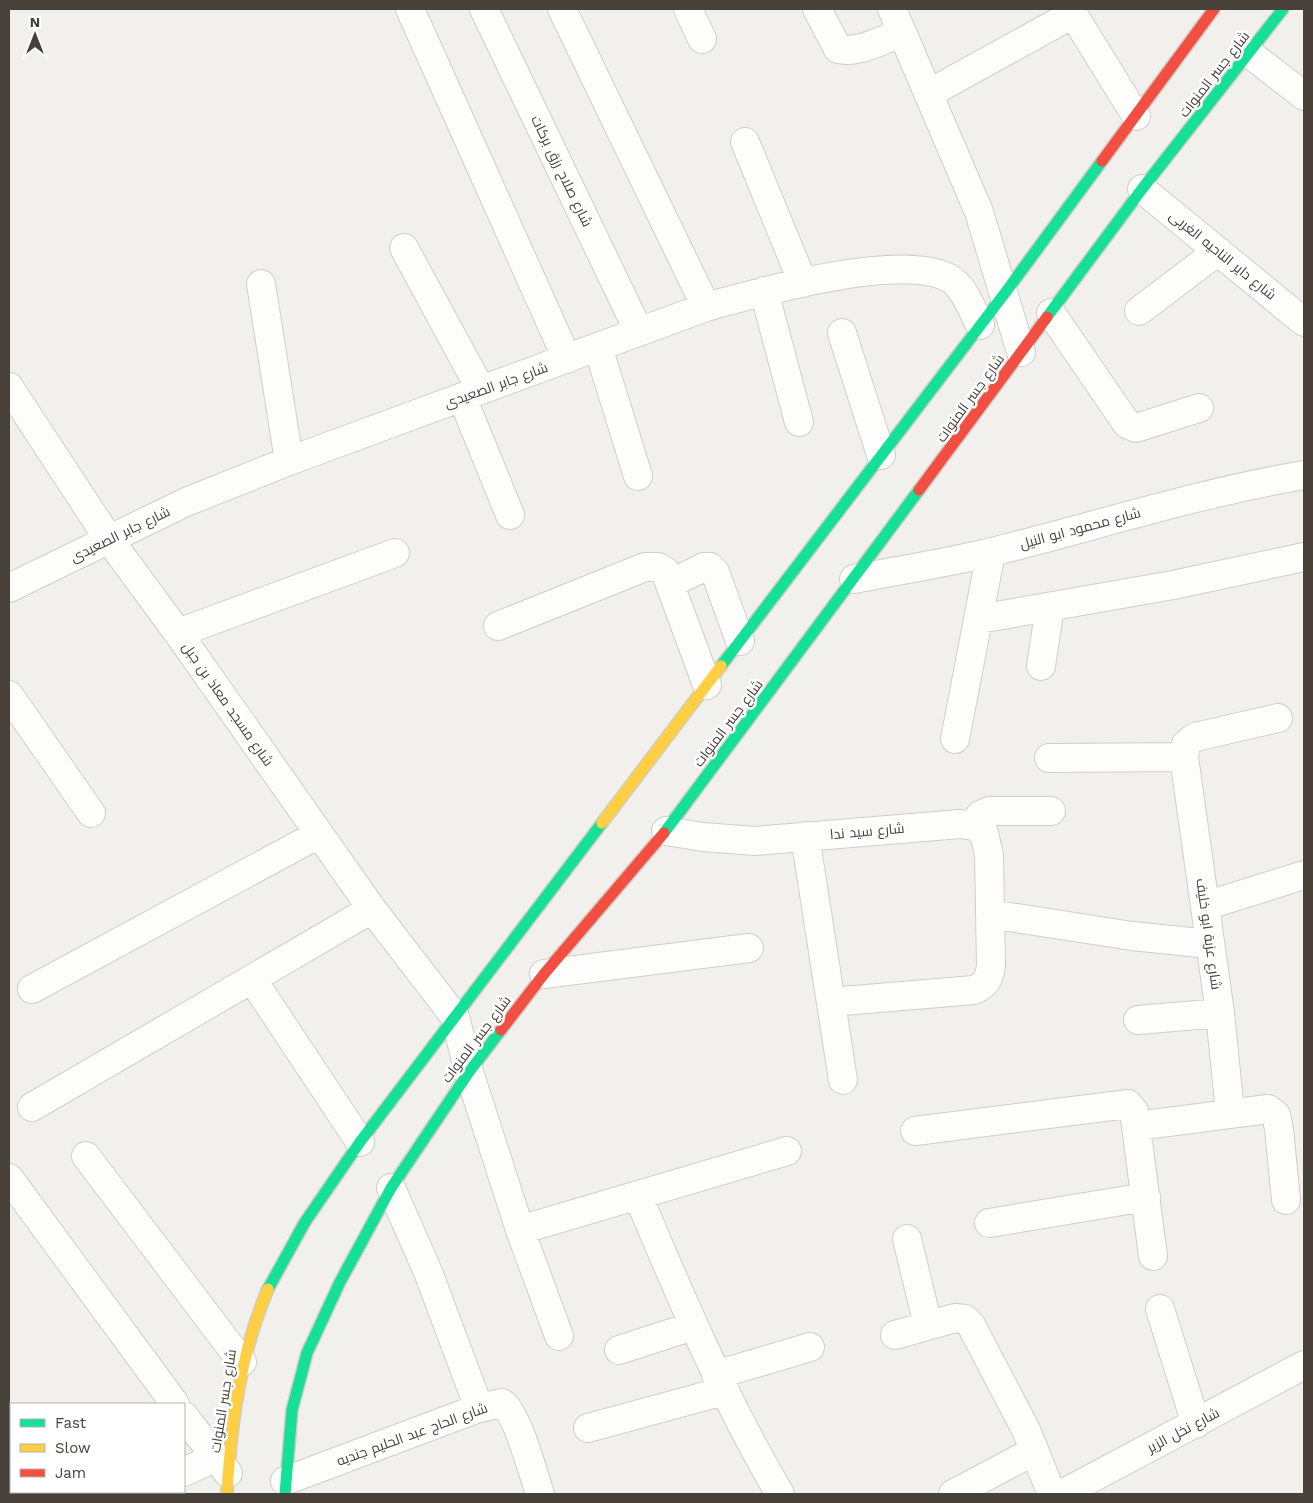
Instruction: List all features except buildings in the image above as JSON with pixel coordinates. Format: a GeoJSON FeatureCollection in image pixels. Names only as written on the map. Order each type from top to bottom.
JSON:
{"type":"FeatureCollection","features":[{"type":"Feature","properties":{"kind":"street"},"geometry":{"type":"LineString","coordinates":[[410,9],[567,359]]}},
{"type":"Feature","properties":{"kind":"street","name":"شارع صلاح رزق بركات"},"geometry":{"type":"LineString","coordinates":[[484,9],[639,332]]}},
{"type":"Feature","properties":{"kind":"street"},"geometry":{"type":"LineString","coordinates":[[562,9],[706,307]]}},
{"type":"Feature","properties":{"kind":"street"},"geometry":{"type":"LineString","coordinates":[[688,9],[702,39]]}},
{"type":"Feature","properties":{"kind":"street"},"geometry":{"type":"LineString","coordinates":[[817,9],[838,49],[846,51],[857,49],[897,21],[979,212],[1005,293],[1021,352]]}},
{"type":"Feature","properties":{"kind":"street","name":"شارع جسر المنوات"},"geometry":{"type":"LineString","coordinates":[[223,1475],[242,1362],[262,1303],[287,1250],[360,1142],[1005,293],[1214,9]]}},
{"type":"Feature","properties":{"kind":"street","name":"شارع جسر المنوات"},"geometry":{"type":"LineString","coordinates":[[285,1488],[292,1410],[307,1353],[340,1282],[390,1188],[469,1072],[544,974],[666,831],[1142,189],[1250,54],[1283,9]]}},
{"type":"Feature","properties":{"kind":"street"},"geometry":{"type":"LineString","coordinates":[[928,94],[1071,11],[1136,116]]}},
{"type":"Feature","properties":{"kind":"street"},"geometry":{"type":"LineString","coordinates":[[1250,54],[1304,96]]}},
{"type":"Feature","properties":{"kind":"street"},"geometry":{"type":"LineString","coordinates":[[745,142],[803,283]]}},
{"type":"Feature","properties":{"kind":"street","name":"شارع داير الناحيه الغربى"},"geometry":{"type":"LineString","coordinates":[[1142,189],[1218,251],[1301,313]]}},
{"type":"Feature","properties":{"kind":"street"},"geometry":{"type":"LineString","coordinates":[[404,248],[472,393],[510,515]]}},
{"type":"Feature","properties":{"kind":"street"},"geometry":{"type":"LineString","coordinates":[[1139,311],[1218,251]]}},
{"type":"Feature","properties":{"kind":"street","name":"شارع جابر الصعيدى"},"geometry":{"type":"LineString","coordinates":[[9,588],[108,538],[186,502],[472,393],[706,307],[764,291],[899,268],[926,270],[950,279],[966,297],[980,325]]}},
{"type":"Feature","properties":{"kind":"street"},"geometry":{"type":"LineString","coordinates":[[260,284],[289,462]]}},
{"type":"Feature","properties":{"kind":"street"},"geometry":{"type":"LineString","coordinates":[[764,291],[799,422]]}},
{"type":"Feature","properties":{"kind":"street"},"geometry":{"type":"LineString","coordinates":[[1051,313],[1127,424],[1136,428],[1143,427],[1199,408]]}},
{"type":"Feature","properties":{"kind":"street"},"geometry":{"type":"LineString","coordinates":[[842,333],[881,455]]}},
{"type":"Feature","properties":{"kind":"street"},"geometry":{"type":"LineString","coordinates":[[598,347],[638,476]]}},
{"type":"Feature","properties":{"kind":"street","name":"شارع مسجد معاذ بن جبل"},"geometry":{"type":"LineString","coordinates":[[9,387],[108,538],[178,633],[372,909],[455,1017]]}},
{"type":"Feature","properties":{"kind":"street","name":"شارع محمود ابو النيل"},"geometry":{"type":"LineString","coordinates":[[854,579],[991,552],[1159,507],[1264,482],[1304,475]]}},
{"type":"Feature","properties":{"kind":"street"},"geometry":{"type":"LineString","coordinates":[[955,739],[991,552]]}},
{"type":"Feature","properties":{"kind":"street"},"geometry":{"type":"LineString","coordinates":[[178,633],[395,553]]}},
{"type":"Feature","properties":{"kind":"street"},"geometry":{"type":"LineString","coordinates":[[979,620],[1304,558]]}},
{"type":"Feature","properties":{"kind":"street"},"geometry":{"type":"LineString","coordinates":[[498,626],[645,567],[658,567],[666,571],[707,685]]}},
{"type":"Feature","properties":{"kind":"street"},"geometry":{"type":"LineString","coordinates":[[670,584],[704,567],[710,567],[714,572],[740,641]]}},
{"type":"Feature","properties":{"kind":"street"},"geometry":{"type":"LineString","coordinates":[[1041,666],[1050,607]]}},
{"type":"Feature","properties":{"kind":"street"},"geometry":{"type":"LineString","coordinates":[[9,696],[91,813]]}},
{"type":"Feature","properties":{"kind":"street"},"geometry":{"type":"LineString","coordinates":[[1049,758],[1184,757],[1186,744],[1195,737],[1278,718]]}},
{"type":"Feature","properties":{"kind":"street","name":"شارع عزبة ابو خليف"},"geometry":{"type":"LineString","coordinates":[[1184,757],[1220,1012],[1230,1112]]}},
{"type":"Feature","properties":{"kind":"street"},"geometry":{"type":"LineString","coordinates":[[831,1002],[958,992],[981,987],[989,979],[991,966],[987,841],[984,833],[974,826],[980,815],[989,811],[1051,811]]}},
{"type":"Feature","properties":{"kind":"street","name":"شارع سيد ندا"},"geometry":{"type":"LineString","coordinates":[[666,831],[726,840],[756,840],[960,824],[974,826]]}},
{"type":"Feature","properties":{"kind":"street"},"geometry":{"type":"LineString","coordinates":[[32,989],[320,834]]}},
{"type":"Feature","properties":{"kind":"street"},"geometry":{"type":"LineString","coordinates":[[805,836],[843,1080]]}},
{"type":"Feature","properties":{"kind":"street"},"geometry":{"type":"LineString","coordinates":[[1206,906],[1304,875]]}},
{"type":"Feature","properties":{"kind":"street"},"geometry":{"type":"LineString","coordinates":[[32,1106],[372,909]]}},
{"type":"Feature","properties":{"kind":"street"},"geometry":{"type":"LineString","coordinates":[[990,914],[1132,936],[1210,944]]}},
{"type":"Feature","properties":{"kind":"street"},"geometry":{"type":"LineString","coordinates":[[544,974],[749,948]]}},
{"type":"Feature","properties":{"kind":"street"},"geometry":{"type":"LineString","coordinates":[[252,980],[360,1142]]}},
{"type":"Feature","properties":{"kind":"street"},"geometry":{"type":"LineString","coordinates":[[1138,1020],[1220,1012]]}},
{"type":"Feature","properties":{"kind":"street"},"geometry":{"type":"LineString","coordinates":[[455,1017],[469,1072],[520,1230],[559,1336]]}},
{"type":"Feature","properties":{"kind":"street"},"geometry":{"type":"LineString","coordinates":[[915,1131],[1116,1104],[1128,1104],[1134,1111],[1137,1126],[1153,1256]]}},
{"type":"Feature","properties":{"kind":"street"},"geometry":{"type":"LineString","coordinates":[[1137,1126],[1230,1112],[1268,1109],[1276,1115],[1286,1200]]}},
{"type":"Feature","properties":{"kind":"street"},"geometry":{"type":"LineString","coordinates":[[520,1230],[787,1152]]}},
{"type":"Feature","properties":{"kind":"street"},"geometry":{"type":"LineString","coordinates":[[86,1156],[242,1362]]}},
{"type":"Feature","properties":{"kind":"street"},"geometry":{"type":"LineString","coordinates":[[9,1178],[174,1403]]}},
{"type":"Feature","properties":{"kind":"street"},"geometry":{"type":"LineString","coordinates":[[390,1188],[428,1272],[479,1408]]}},
{"type":"Feature","properties":{"kind":"street"},"geometry":{"type":"LineString","coordinates":[[638,1196],[693,1326],[720,1383],[780,1494]]}},
{"type":"Feature","properties":{"kind":"street"},"geometry":{"type":"LineString","coordinates":[[990,1223],[1146,1197]]}},
{"type":"Feature","properties":{"kind":"street"},"geometry":{"type":"LineString","coordinates":[[907,1239],[928,1325]]}},
{"type":"Feature","properties":{"kind":"street"},"geometry":{"type":"LineString","coordinates":[[1160,1308],[1196,1424]]}},
{"type":"Feature","properties":{"kind":"street"},"geometry":{"type":"LineString","coordinates":[[895,1335],[955,1318],[965,1319],[971,1324],[1026,1430],[1049,1487],[1055,1494]]}},
{"type":"Feature","properties":{"kind":"street"},"geometry":{"type":"LineString","coordinates":[[619,1350],[693,1326]]}},
{"type":"Feature","properties":{"kind":"street"},"geometry":{"type":"LineString","coordinates":[[588,1428],[720,1383],[810,1347]]}},
{"type":"Feature","properties":{"kind":"street","name":"شارع نخل الزير"},"geometry":{"type":"LineString","coordinates":[[1062,1494],[1304,1366]]}},
{"type":"Feature","properties":{"kind":"street","name":"شارع الحاج عبد الحليم جنديه"},"geometry":{"type":"LineString","coordinates":[[285,1488],[479,1408],[502,1403],[508,1407],[514,1419],[540,1494]]}},
{"type":"Feature","properties":{"kind":"street"},"geometry":{"type":"LineString","coordinates":[[185,1418],[223,1475]]}},
{"type":"Feature","properties":{"kind":"street"},"geometry":{"type":"LineString","coordinates":[[953,1494],[1034,1451]]}},
{"type":"Feature","properties":{"kind":"street"},"geometry":{"type":"LineString","coordinates":[[185,1472],[223,1475]]}},
{"type":"Feature","properties":{"kind":"traffic: fast"},"geometry":{"type":"LineString","coordinates":[[1047,317],[1142,189],[1283,9]]}},
{"type":"Feature","properties":{"kind":"traffic: fast"},"geometry":{"type":"LineString","coordinates":[[721,666],[1005,293],[1102,161]]}},
{"type":"Feature","properties":{"kind":"traffic: fast"},"geometry":{"type":"LineString","coordinates":[[664,833],[919,490]]}},
{"type":"Feature","properties":{"kind":"traffic: fast"},"geometry":{"type":"LineString","coordinates":[[268,1289],[305,1222],[360,1142],[602,823]]}},
{"type":"Feature","properties":{"kind":"traffic: fast"},"geometry":{"type":"LineString","coordinates":[[285,1494],[292,1410],[307,1353],[340,1282],[391,1188],[469,1072],[501,1030]]}},
{"type":"Feature","properties":{"kind":"traffic: slow"},"geometry":{"type":"LineString","coordinates":[[602,823],[721,666]]}},
{"type":"Feature","properties":{"kind":"traffic: slow"},"geometry":{"type":"LineString","coordinates":[[227,1494],[231,1441],[238,1390],[250,1339],[268,1289]]}},
{"type":"Feature","properties":{"kind":"traffic: jam"},"geometry":{"type":"LineString","coordinates":[[1102,161],[1214,9]]}},
{"type":"Feature","properties":{"kind":"traffic: jam"},"geometry":{"type":"LineString","coordinates":[[919,490],[1047,317]]}},
{"type":"Feature","properties":{"kind":"traffic: jam"},"geometry":{"type":"LineString","coordinates":[[501,1030],[544,974],[664,833]]}}]}
